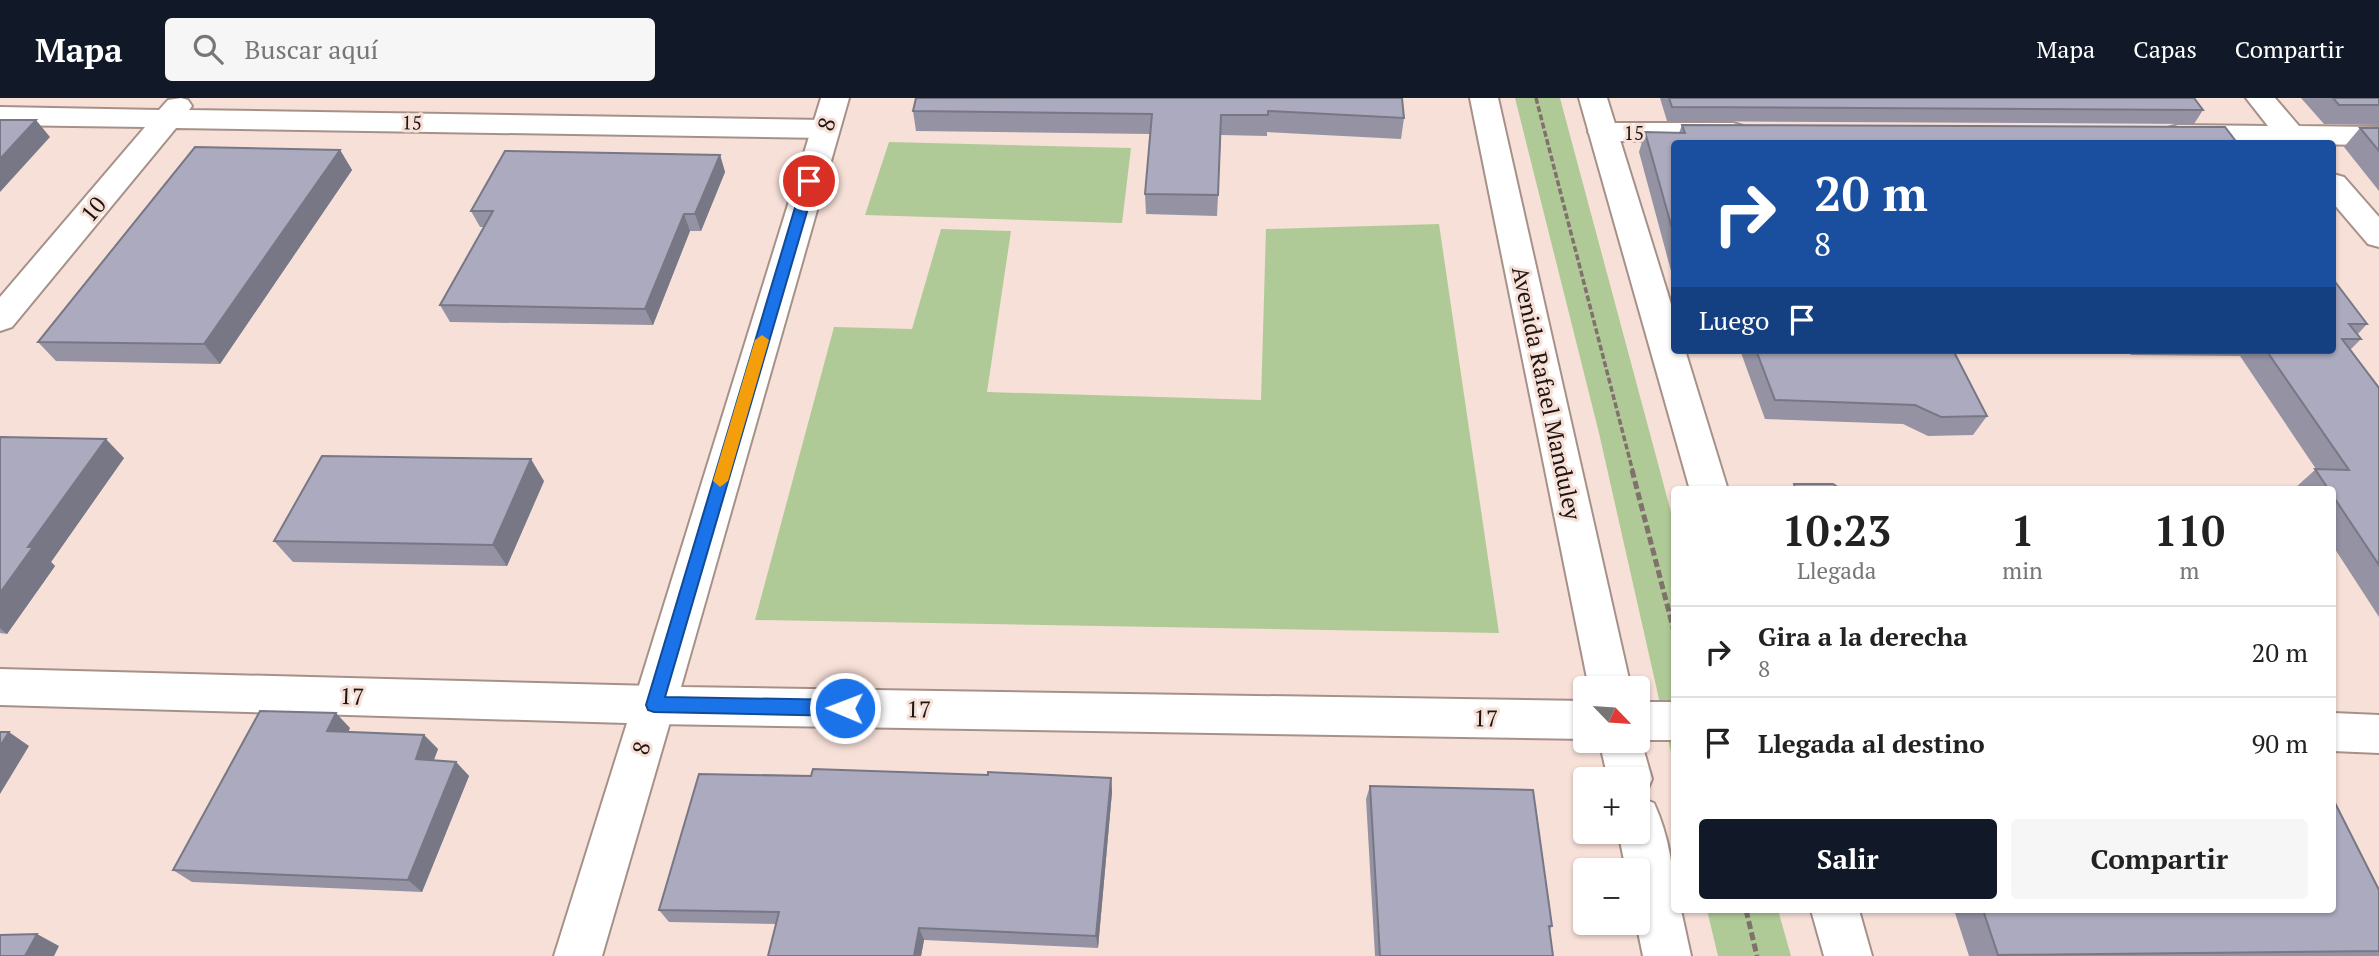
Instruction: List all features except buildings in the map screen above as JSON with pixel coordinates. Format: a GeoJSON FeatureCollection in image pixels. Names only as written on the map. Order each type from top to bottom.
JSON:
{"type":"FeatureCollection","features":[{"type":"Feature","properties":{"kind":"street","name":"Avenida Rafael Manduley"},"geometry":{"type":"LineString","coordinates":[[1484,98],[1607,676]]}},
{"type":"Feature","properties":{"kind":"street"},"geometry":{"type":"LineString","coordinates":[[1592,98],[1708,486]]}},
{"type":"Feature","properties":{"kind":"street"},"geometry":{"type":"LineString","coordinates":[[2260,98],[2294,139]]}},
{"type":"Feature","properties":{"kind":"street","name":"15"},"geometry":{"type":"LineString","coordinates":[[0,116],[177,108],[830,113]]}},
{"type":"Feature","properties":{"kind":"street","name":"10"},"geometry":{"type":"LineString","coordinates":[[0,319],[177,108]]}},
{"type":"Feature","properties":{"kind":"street","name":"8"},"geometry":{"type":"LineString","coordinates":[[578,956],[830,113]]}},
{"type":"Feature","properties":{"kind":"street","name":"15"},"geometry":{"type":"LineString","coordinates":[[1603,132],[1766,132]]}},
{"type":"Feature","properties":{"kind":"street"},"geometry":{"type":"LineString","coordinates":[[2152,134],[2294,139],[2379,136]]}},
{"type":"Feature","properties":{"kind":"street"},"geometry":{"type":"LineString","coordinates":[[2336,187],[2379,237]]}},
{"type":"Feature","properties":{"kind":"street","name":"17"},"geometry":{"type":"LineString","coordinates":[[0,687],[654,705],[1573,720]]}},
{"type":"Feature","properties":{"kind":"street"},"geometry":{"type":"LineString","coordinates":[[1650,721],[1671,722]]}},
{"type":"Feature","properties":{"kind":"street"},"geometry":{"type":"LineString","coordinates":[[2336,732],[2379,734]]}},
{"type":"Feature","properties":{"kind":"street"},"geometry":{"type":"LineString","coordinates":[[1643,844],[1667,956]]}},
{"type":"Feature","properties":{"kind":"street"},"geometry":{"type":"LineString","coordinates":[[1836,913],[1848,956]]}},
{"type":"Feature","properties":{"kind":"path"},"geometry":{"type":"LineString","coordinates":[[1536,98],[1671,620]]}},
{"type":"Feature","properties":{"kind":"path"},"geometry":{"type":"LineString","coordinates":[[1747,913],[1757,956]]}},
{"type":"Feature","properties":{"kind":"green space"},"geometry":{"type":"Polygon","coordinates":[[[1515,98],[1560,98],[1671,512],[1671,752],[1599,433],[1515,98]]]}},
{"type":"Feature","properties":{"kind":"green space"},"geometry":{"type":"Polygon","coordinates":[[[889,142],[1131,148],[1122,223],[865,215],[889,142]]]}},
{"type":"Feature","properties":{"kind":"green space"},"geometry":{"type":"Polygon","coordinates":[[[1439,224],[1499,633],[755,620],[834,327],[912,329],[941,229],[1011,231],[987,392],[1261,400],[1266,229],[1439,224]]]}},
{"type":"Feature","properties":{"kind":"green space"},"geometry":{"type":"Polygon","coordinates":[[[1708,913],[1779,913],[1791,956],[1718,956],[1708,913]]]}},
{"type":"Feature","properties":{"kind":"slow traffic"},"geometry":{"type":"LineString","coordinates":[[720,481],[762,340]]}},
{"type":"Feature","properties":{"kind":"route"},"geometry":{"type":"LineString","coordinates":[[809,181],[654,705],[845,708]]}}]}
